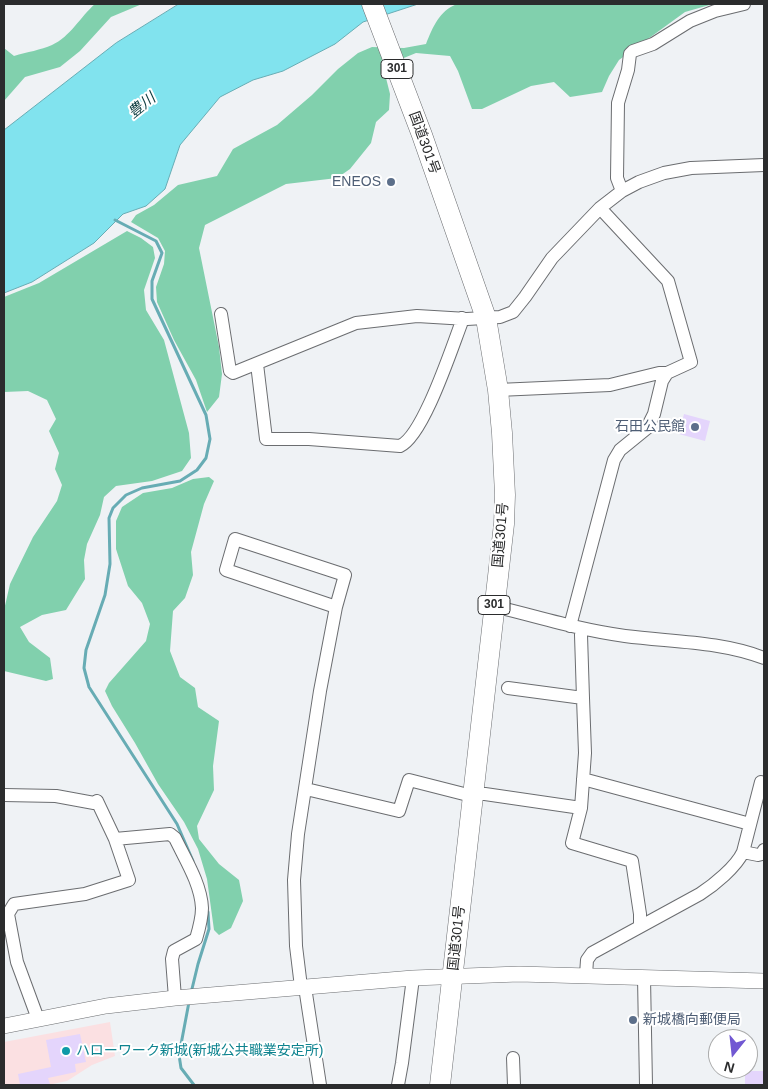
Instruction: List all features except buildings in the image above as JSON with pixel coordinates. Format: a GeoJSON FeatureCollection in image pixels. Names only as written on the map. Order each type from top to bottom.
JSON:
{"type":"FeatureCollection","features":[{"type":"Feature","properties":{"kind":"highway","name":"国道301号"},"geometry":{"type":"LineString","coordinates":[[372,4],[422,135],[486,318],[498,390],[502,433],[505,495],[504,524],[440,1085]]}},
{"type":"Feature","properties":{"kind":"street"},"geometry":{"type":"LineString","coordinates":[[622,191],[617,178],[618,103],[628,70],[630,54],[653,44],[690,21],[715,11],[744,4]]}},
{"type":"Feature","properties":{"kind":"street"},"geometry":{"type":"LineString","coordinates":[[221,314],[230,371],[233,373],[356,323],[417,316],[500,317],[513,312],[552,258],[600,208],[622,191],[639,182],[664,173],[691,168],[764,165]]}},
{"type":"Feature","properties":{"kind":"street"},"geometry":{"type":"LineString","coordinates":[[498,390],[602,386],[658,373],[667,373],[691,362],[668,281],[600,208]]}},
{"type":"Feature","properties":{"kind":"street"},"geometry":{"type":"LineString","coordinates":[[257,364],[266,439],[400,446],[405,444],[422,420],[434,395],[462,318]]}},
{"type":"Feature","properties":{"kind":"street"},"geometry":{"type":"LineString","coordinates":[[570,626],[614,460],[620,450],[647,428],[654,414],[662,381],[667,373]]}},
{"type":"Feature","properties":{"kind":"street"},"geometry":{"type":"LineString","coordinates":[[320,1085],[296,946],[294,880],[298,834],[312,741],[336,607],[344,575],[235,540],[226,570],[336,607]]}},
{"type":"Feature","properties":{"kind":"street"},"geometry":{"type":"LineString","coordinates":[[494,606],[583,629],[625,636],[725,646],[764,658]]}},
{"type":"Feature","properties":{"kind":"street"},"geometry":{"type":"LineString","coordinates":[[583,629],[581,635],[585,753],[581,808],[572,843],[632,861],[640,926]]}},
{"type":"Feature","properties":{"kind":"street"},"geometry":{"type":"LineString","coordinates":[[508,688],[583,698]]}},
{"type":"Feature","properties":{"kind":"street"},"geometry":{"type":"LineString","coordinates":[[583,779],[750,824]]}},
{"type":"Feature","properties":{"kind":"street"},"geometry":{"type":"LineString","coordinates":[[306,789],[398,811],[409,780],[464,794],[485,794],[581,808]]}},
{"type":"Feature","properties":{"kind":"street"},"geometry":{"type":"LineString","coordinates":[[586,975],[586,960],[592,953],[712,886],[740,859],[761,782]]}},
{"type":"Feature","properties":{"kind":"street"},"geometry":{"type":"LineString","coordinates":[[4,795],[56,796],[94,803],[98,801],[115,839],[129,880],[85,894],[14,904],[8,914],[18,962],[35,1005],[38,1019]]}},
{"type":"Feature","properties":{"kind":"street"},"geometry":{"type":"LineString","coordinates":[[115,839],[170,834],[175,838],[200,891],[202,919],[196,939],[174,951],[172,959],[185,997]]}},
{"type":"Feature","properties":{"kind":"street"},"geometry":{"type":"LineString","coordinates":[[743,852],[758,856],[764,850]]}},
{"type":"Feature","properties":{"kind":"street"},"geometry":{"type":"LineString","coordinates":[[4,1026],[106,1006],[185,997],[413,978],[586,975],[764,981]]}},
{"type":"Feature","properties":{"kind":"street"},"geometry":{"type":"LineString","coordinates":[[398,1085],[413,978]]}},
{"type":"Feature","properties":{"kind":"street"},"geometry":{"type":"LineString","coordinates":[[644,978],[646,1085]]}},
{"type":"Feature","properties":{"kind":"street"},"geometry":{"type":"LineString","coordinates":[[513,1058],[514,1085]]}},
{"type":"Feature","properties":{"kind":"shaded area"},"geometry":{"type":"Polygon","coordinates":[[[110,1022],[115,1056],[92,1065],[67,1081],[48,1085],[4,1085],[4,1042],[110,1022]]]}},
{"type":"Feature","properties":{"kind":"green space"},"geometry":{"type":"Polygon","coordinates":[[[95,4],[142,4],[111,17],[80,51],[60,67],[25,77],[4,101],[4,48],[14,56],[52,45],[70,32],[95,4]]]}},
{"type":"Feature","properties":{"kind":"green space"},"geometry":{"type":"Polygon","coordinates":[[[457,4],[713,4],[685,12],[619,60],[602,92],[570,97],[554,82],[531,86],[482,109],[472,109],[458,71],[450,56],[416,53],[389,64],[385,74],[390,94],[389,110],[376,122],[371,143],[350,169],[337,178],[286,184],[205,225],[199,248],[219,347],[222,374],[219,397],[207,412],[196,380],[174,340],[157,302],[156,287],[164,264],[165,251],[158,238],[131,222],[136,215],[154,205],[178,185],[217,176],[233,149],[277,125],[358,53],[372,47],[404,48],[426,44],[441,15],[457,4]]]}},
{"type":"Feature","properties":{"kind":"green space"},"geometry":{"type":"Polygon","coordinates":[[[127,231],[153,247],[155,258],[144,290],[146,310],[164,340],[189,433],[191,458],[182,471],[152,481],[116,486],[104,497],[100,515],[87,544],[84,560],[85,579],[66,610],[42,615],[20,627],[29,642],[50,658],[53,679],[46,681],[4,671],[4,610],[10,584],[33,537],[57,501],[62,485],[55,469],[59,453],[49,431],[56,419],[47,400],[28,391],[4,392],[4,297],[39,283],[127,231]]]}},
{"type":"Feature","properties":{"kind":"green space"},"geometry":{"type":"Polygon","coordinates":[[[209,477],[214,481],[204,504],[191,552],[193,575],[185,598],[173,611],[170,651],[180,677],[195,688],[198,707],[219,721],[213,766],[214,790],[197,826],[199,839],[219,864],[239,880],[243,901],[231,928],[219,935],[214,930],[207,879],[198,849],[184,822],[158,784],[105,691],[109,683],[146,641],[150,624],[142,603],[128,586],[116,549],[116,521],[122,507],[143,493],[172,488],[193,479],[209,477]]]}},
{"type":"Feature","properties":{"kind":"water","name":"豊川"},"geometry":{"type":"Polygon","coordinates":[[[179,4],[418,4],[363,22],[335,44],[283,71],[253,80],[220,97],[180,145],[165,189],[146,206],[123,214],[94,243],[32,282],[4,293],[4,130],[116,43],[179,4]]]}},
{"type":"Feature","properties":{"kind":"waterway"},"geometry":{"type":"LineString","coordinates":[[115,220],[156,241],[162,253],[152,281],[152,299],[206,415],[210,439],[206,458],[197,470],[180,481],[142,488],[126,495],[113,508],[109,518],[110,564],[105,595],[86,650],[84,668],[89,687],[177,824],[193,861]]}},
{"type":"Feature","properties":{"kind":"waterway"},"geometry":{"type":"LineString","coordinates":[[191,993],[209,929],[208,912]]}},
{"type":"Feature","properties":{"kind":"waterway"},"geometry":{"type":"LineString","coordinates":[[189,1002],[179,1055],[181,1068],[194,1085]]}},
{"type":"Feature","properties":{"kind":"place","name":"ENEOS"},"geometry":{"type":"Point","coordinates":[391,182]}},
{"type":"Feature","properties":{"kind":"place","name":"石田公民館"},"geometry":{"type":"Point","coordinates":[695,427]}},
{"type":"Feature","properties":{"kind":"place","name":"新城橋向郵便局"},"geometry":{"type":"Point","coordinates":[633,1020]}},
{"type":"Feature","properties":{"kind":"place","name":"ハローワーク新城(新城公共職業安定所)"},"geometry":{"type":"Point","coordinates":[66,1051]}}]}
